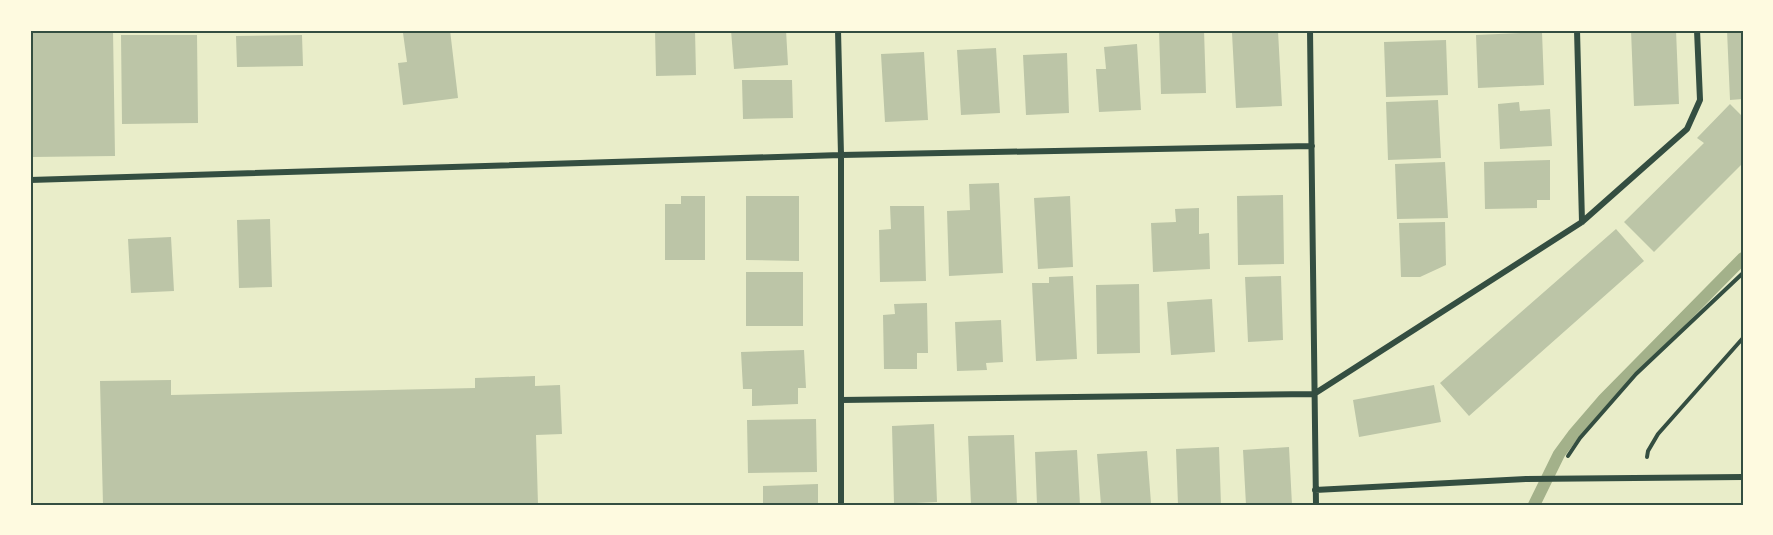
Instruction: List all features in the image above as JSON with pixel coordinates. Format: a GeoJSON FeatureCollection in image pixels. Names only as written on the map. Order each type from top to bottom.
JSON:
{"type":"FeatureCollection","features":[{"type":"Feature","properties":{"kind":"street"},"geometry":{"type":"LineString","coordinates":[[838,30],[841,155],[841,505]]}},
{"type":"Feature","properties":{"kind":"street"},"geometry":{"type":"LineString","coordinates":[[1310,30],[1316,505]]}},
{"type":"Feature","properties":{"kind":"street"},"geometry":{"type":"LineString","coordinates":[[1578,30],[1582,222]]}},
{"type":"Feature","properties":{"kind":"street"},"geometry":{"type":"LineString","coordinates":[[841,400],[1314,394],[1582,222],[1687,129],[1700,100],[1697,30]]}},
{"type":"Feature","properties":{"kind":"street"},"geometry":{"type":"LineString","coordinates":[[30,180],[841,155],[1312,146]]}},
{"type":"Feature","properties":{"kind":"street"},"geometry":{"type":"LineString","coordinates":[[1315,490],[1526,479],[1743,477]]}},
{"type":"Feature","properties":{"kind":"path"},"geometry":{"type":"LineString","coordinates":[[1563,465],[1580,438],[1636,374],[1743,273]]}},
{"type":"Feature","properties":{"kind":"path"},"geometry":{"type":"LineString","coordinates":[[1647,461],[1648,451],[1658,434],[1743,338]]}},
{"type":"Feature","properties":{"kind":"building"},"geometry":{"type":"Polygon","coordinates":[[[30,30],[113,30],[115,156],[32,157],[30,154],[30,30]]]}},
{"type":"Feature","properties":{"kind":"building"},"geometry":{"type":"Polygon","coordinates":[[[450,30],[458,98],[403,105],[398,63],[407,62],[403,33],[450,30]]]}},
{"type":"Feature","properties":{"kind":"building"},"geometry":{"type":"Polygon","coordinates":[[[655,30],[695,30],[696,75],[656,76],[655,30]]]}},
{"type":"Feature","properties":{"kind":"building"},"geometry":{"type":"Polygon","coordinates":[[[731,30],[786,30],[788,65],[734,69],[731,30]]]}},
{"type":"Feature","properties":{"kind":"building"},"geometry":{"type":"Polygon","coordinates":[[[1159,30],[1204,30],[1206,93],[1161,94],[1159,30]]]}},
{"type":"Feature","properties":{"kind":"building"},"geometry":{"type":"Polygon","coordinates":[[[1631,30],[1676,30],[1679,104],[1634,106],[1631,30]]]}},
{"type":"Feature","properties":{"kind":"building"},"geometry":{"type":"Polygon","coordinates":[[[1727,30],[1743,30],[1743,99],[1730,100],[1727,30]]]}},
{"type":"Feature","properties":{"kind":"building"},"geometry":{"type":"Polygon","coordinates":[[[1278,31],[1282,106],[1236,108],[1232,33],[1278,31]]]}},
{"type":"Feature","properties":{"kind":"building"},"geometry":{"type":"Polygon","coordinates":[[[1542,32],[1544,85],[1478,88],[1476,35],[1542,32]]]}},
{"type":"Feature","properties":{"kind":"building"},"geometry":{"type":"Polygon","coordinates":[[[121,35],[197,35],[198,123],[122,124],[121,35]]]}},
{"type":"Feature","properties":{"kind":"building"},"geometry":{"type":"Polygon","coordinates":[[[302,35],[303,66],[237,67],[236,36],[302,35]]]}},
{"type":"Feature","properties":{"kind":"building"},"geometry":{"type":"Polygon","coordinates":[[[1446,40],[1448,95],[1386,97],[1384,42],[1446,40]]]}},
{"type":"Feature","properties":{"kind":"building"},"geometry":{"type":"Polygon","coordinates":[[[1137,44],[1141,110],[1099,112],[1096,69],[1106,69],[1104,47],[1137,44]]]}},
{"type":"Feature","properties":{"kind":"building"},"geometry":{"type":"Polygon","coordinates":[[[996,48],[1000,113],[961,115],[957,50],[996,48]]]}},
{"type":"Feature","properties":{"kind":"building"},"geometry":{"type":"Polygon","coordinates":[[[924,52],[928,120],[885,122],[881,54],[924,52]]]}},
{"type":"Feature","properties":{"kind":"building"},"geometry":{"type":"Polygon","coordinates":[[[1067,53],[1069,113],[1026,115],[1023,55],[1067,53]]]}},
{"type":"Feature","properties":{"kind":"building"},"geometry":{"type":"Polygon","coordinates":[[[742,80],[792,80],[793,118],[743,119],[742,80]]]}},
{"type":"Feature","properties":{"kind":"building"},"geometry":{"type":"Polygon","coordinates":[[[1438,100],[1441,158],[1388,160],[1386,102],[1438,100]]]}},
{"type":"Feature","properties":{"kind":"building"},"geometry":{"type":"Polygon","coordinates":[[[1519,102],[1520,111],[1550,109],[1552,146],[1500,149],[1498,104],[1519,102]]]}},
{"type":"Feature","properties":{"kind":"building"},"geometry":{"type":"Polygon","coordinates":[[[1730,104],[1743,117],[1743,163],[1654,252],[1624,222],[1704,143],[1697,138],[1730,104]]]}},
{"type":"Feature","properties":{"kind":"building"},"geometry":{"type":"Polygon","coordinates":[[[1550,160],[1550,200],[1537,200],[1537,208],[1485,209],[1484,162],[1550,160]]]}},
{"type":"Feature","properties":{"kind":"building"},"geometry":{"type":"Polygon","coordinates":[[[1445,162],[1448,218],[1397,219],[1395,164],[1445,162]]]}},
{"type":"Feature","properties":{"kind":"building"},"geometry":{"type":"Polygon","coordinates":[[[999,183],[1003,273],[949,276],[947,211],[970,210],[969,184],[999,183]]]}},
{"type":"Feature","properties":{"kind":"building"},"geometry":{"type":"Polygon","coordinates":[[[1283,195],[1284,264],[1238,265],[1237,196],[1283,195]]]}},
{"type":"Feature","properties":{"kind":"building"},"geometry":{"type":"Polygon","coordinates":[[[681,196],[705,196],[705,260],[665,260],[665,204],[681,204],[681,196]]]}},
{"type":"Feature","properties":{"kind":"building"},"geometry":{"type":"Polygon","coordinates":[[[746,196],[799,196],[799,261],[746,260],[746,196]]]}},
{"type":"Feature","properties":{"kind":"building"},"geometry":{"type":"Polygon","coordinates":[[[1070,196],[1073,267],[1038,269],[1034,198],[1070,196]]]}},
{"type":"Feature","properties":{"kind":"building"},"geometry":{"type":"Polygon","coordinates":[[[890,206],[924,206],[926,281],[880,282],[879,230],[891,229],[890,206]]]}},
{"type":"Feature","properties":{"kind":"building"},"geometry":{"type":"Polygon","coordinates":[[[1199,208],[1199,234],[1209,233],[1210,269],[1153,272],[1151,223],[1176,222],[1175,209],[1199,208]]]}},
{"type":"Feature","properties":{"kind":"building"},"geometry":{"type":"Polygon","coordinates":[[[270,219],[272,287],[239,288],[237,220],[270,219]]]}},
{"type":"Feature","properties":{"kind":"building"},"geometry":{"type":"Polygon","coordinates":[[[1445,222],[1446,265],[1420,277],[1401,277],[1399,223],[1445,222]]]}},
{"type":"Feature","properties":{"kind":"building"},"geometry":{"type":"Polygon","coordinates":[[[1616,229],[1644,261],[1469,416],[1440,383],[1616,229]]]}},
{"type":"Feature","properties":{"kind":"building"},"geometry":{"type":"Polygon","coordinates":[[[171,237],[174,291],[131,293],[128,239],[171,237]]]}},
{"type":"Feature","properties":{"kind":"building"},"geometry":{"type":"Polygon","coordinates":[[[746,272],[803,272],[803,326],[746,326],[746,272]]]}},
{"type":"Feature","properties":{"kind":"building"},"geometry":{"type":"Polygon","coordinates":[[[1073,276],[1077,359],[1036,361],[1032,283],[1049,283],[1049,277],[1073,276]]]}},
{"type":"Feature","properties":{"kind":"building"},"geometry":{"type":"Polygon","coordinates":[[[1281,276],[1283,340],[1248,342],[1245,277],[1281,276]]]}},
{"type":"Feature","properties":{"kind":"building"},"geometry":{"type":"Polygon","coordinates":[[[1139,284],[1140,353],[1097,354],[1096,285],[1139,284]]]}},
{"type":"Feature","properties":{"kind":"building"},"geometry":{"type":"Polygon","coordinates":[[[1212,299],[1215,352],[1171,355],[1167,302],[1212,299]]]}},
{"type":"Feature","properties":{"kind":"building"},"geometry":{"type":"Polygon","coordinates":[[[927,303],[928,353],[917,353],[917,369],[884,369],[883,315],[895,314],[894,304],[927,303]]]}},
{"type":"Feature","properties":{"kind":"building"},"geometry":{"type":"Polygon","coordinates":[[[1001,320],[1003,362],[986,363],[987,370],[957,371],[955,322],[1001,320]]]}},
{"type":"Feature","properties":{"kind":"building"},"geometry":{"type":"Polygon","coordinates":[[[804,350],[806,388],[798,388],[798,404],[752,406],[752,389],[743,389],[741,352],[804,350]]]}},
{"type":"Feature","properties":{"kind":"building"},"geometry":{"type":"Polygon","coordinates":[[[535,376],[535,386],[560,385],[562,434],[536,435],[538,505],[103,505],[100,381],[171,380],[171,395],[475,388],[475,378],[535,376]]]}},
{"type":"Feature","properties":{"kind":"building"},"geometry":{"type":"Polygon","coordinates":[[[1434,385],[1441,422],[1359,437],[1353,400],[1434,385]]]}},
{"type":"Feature","properties":{"kind":"building"},"geometry":{"type":"Polygon","coordinates":[[[816,419],[817,472],[748,473],[747,420],[816,419]]]}},
{"type":"Feature","properties":{"kind":"building"},"geometry":{"type":"Polygon","coordinates":[[[934,424],[937,502],[894,504],[892,426],[934,424]]]}},
{"type":"Feature","properties":{"kind":"building"},"geometry":{"type":"Polygon","coordinates":[[[1014,435],[1017,505],[971,505],[968,436],[1014,435]]]}},
{"type":"Feature","properties":{"kind":"building"},"geometry":{"type":"Polygon","coordinates":[[[1219,447],[1221,505],[1178,505],[1176,449],[1219,447]]]}},
{"type":"Feature","properties":{"kind":"building"},"geometry":{"type":"Polygon","coordinates":[[[1289,447],[1292,505],[1246,505],[1243,450],[1289,447]]]}},
{"type":"Feature","properties":{"kind":"building"},"geometry":{"type":"Polygon","coordinates":[[[1077,450],[1080,505],[1037,505],[1035,452],[1077,450]]]}},
{"type":"Feature","properties":{"kind":"building"},"geometry":{"type":"Polygon","coordinates":[[[1147,451],[1151,503],[1101,505],[1097,454],[1147,451]]]}},
{"type":"Feature","properties":{"kind":"building"},"geometry":{"type":"Polygon","coordinates":[[[818,484],[818,505],[763,505],[763,486],[818,484]]]}},
{"type":"Feature","properties":{"kind":"waterway"},"geometry":{"type":"LineString","coordinates":[[1534,505],[1559,454],[1573,435],[1604,399],[1743,258]]}}]}
